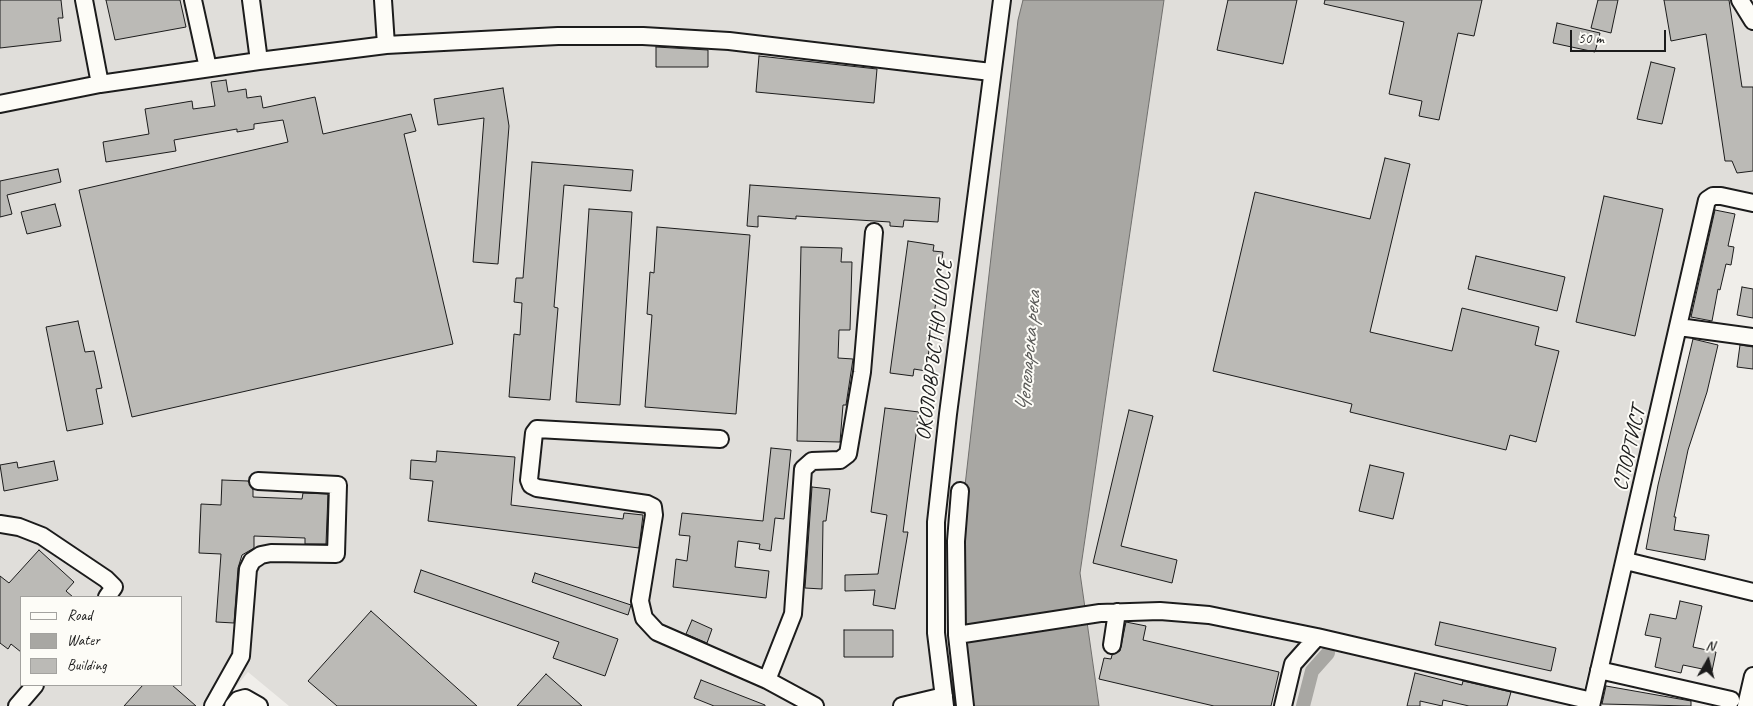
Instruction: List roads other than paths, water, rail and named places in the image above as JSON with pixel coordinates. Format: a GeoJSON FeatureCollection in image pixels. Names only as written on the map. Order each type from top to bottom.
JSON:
{"type":"FeatureCollection","features":[{"type":"Feature","properties":{"kind":"street"},"geometry":{"type":"LineString","coordinates":[[84,0],[100,84]]}},
{"type":"Feature","properties":{"kind":"street"},"geometry":{"type":"LineString","coordinates":[[193,0],[208,68]]}},
{"type":"Feature","properties":{"kind":"street"},"geometry":{"type":"LineString","coordinates":[[251,0],[259,61]]}},
{"type":"Feature","properties":{"kind":"street"},"geometry":{"type":"LineString","coordinates":[[383,0],[386,45]]}},
{"type":"Feature","properties":{"kind":"street","name":"ОКОЛОВРЪСТНО ШОСЕ"},"geometry":{"type":"LineString","coordinates":[[944,701],[936,633],[936,522],[991,72],[1002,0]]}},
{"type":"Feature","properties":{"kind":"street"},"geometry":{"type":"LineString","coordinates":[[1740,0],[1753,21]]}},
{"type":"Feature","properties":{"kind":"street"},"geometry":{"type":"LineString","coordinates":[[0,104],[100,84],[386,45],[558,36],[643,36],[729,41],[991,72]]}},
{"type":"Feature","properties":{"kind":"street","name":"СПОРТИСТ"},"geometry":{"type":"LineString","coordinates":[[1591,703],[1626,562],[1707,200],[1713,196],[1721,196],[1753,203]]}},
{"type":"Feature","properties":{"kind":"street"},"geometry":{"type":"LineString","coordinates":[[767,680],[793,614],[803,469],[812,461],[840,460],[848,454],[862,372],[874,232]]}},
{"type":"Feature","properties":{"kind":"street"},"geometry":{"type":"LineString","coordinates":[[1679,327],[1753,336]]}},
{"type":"Feature","properties":{"kind":"street"},"geometry":{"type":"LineString","coordinates":[[720,439],[543,428],[534,433],[529,480],[531,485],[537,488],[647,504],[653,508],[654,515],[640,601],[644,618],[657,632],[767,680],[815,706]]}},
{"type":"Feature","properties":{"kind":"street"},"geometry":{"type":"LineString","coordinates":[[213,706],[241,656],[248,569],[252,561],[260,555],[271,553],[336,554],[338,485],[258,480]]}},
{"type":"Feature","properties":{"kind":"street"},"geometry":{"type":"LineString","coordinates":[[960,492],[956,541],[957,635],[965,706]]}},
{"type":"Feature","properties":{"kind":"street"},"geometry":{"type":"LineString","coordinates":[[0,524],[19,527],[42,536],[106,579],[114,587],[108,596]]}},
{"type":"Feature","properties":{"kind":"street"},"geometry":{"type":"LineString","coordinates":[[1626,562],[1753,592]]}},
{"type":"Feature","properties":{"kind":"street"},"geometry":{"type":"LineString","coordinates":[[957,635],[1100,613],[1160,611],[1209,615],[1318,636],[1591,703]]}},
{"type":"Feature","properties":{"kind":"street"},"geometry":{"type":"LineString","coordinates":[[1112,645],[1117,612]]}},
{"type":"Feature","properties":{"kind":"street"},"geometry":{"type":"LineString","coordinates":[[1283,706],[1293,664],[1318,636]]}},
{"type":"Feature","properties":{"kind":"street"},"geometry":{"type":"LineString","coordinates":[[1599,670],[1739,703],[1753,676]]}},
{"type":"Feature","properties":{"kind":"street"},"geometry":{"type":"LineString","coordinates":[[17,706],[33,686]]}},
{"type":"Feature","properties":{"kind":"street"},"geometry":{"type":"LineString","coordinates":[[902,706],[944,701]]}},
{"type":"Feature","properties":{"kind":"water","name":"Чепеларска река"},"geometry":{"type":"Polygon","coordinates":[[[1023,0],[1164,0],[1080,573],[1099,706],[971,706],[965,651],[962,512],[1018,20],[1023,0]]]}},
{"type":"Feature","properties":{"kind":"waterway"},"geometry":{"type":"LineString","coordinates":[[1303,706],[1312,671],[1328,653]]}}]}
